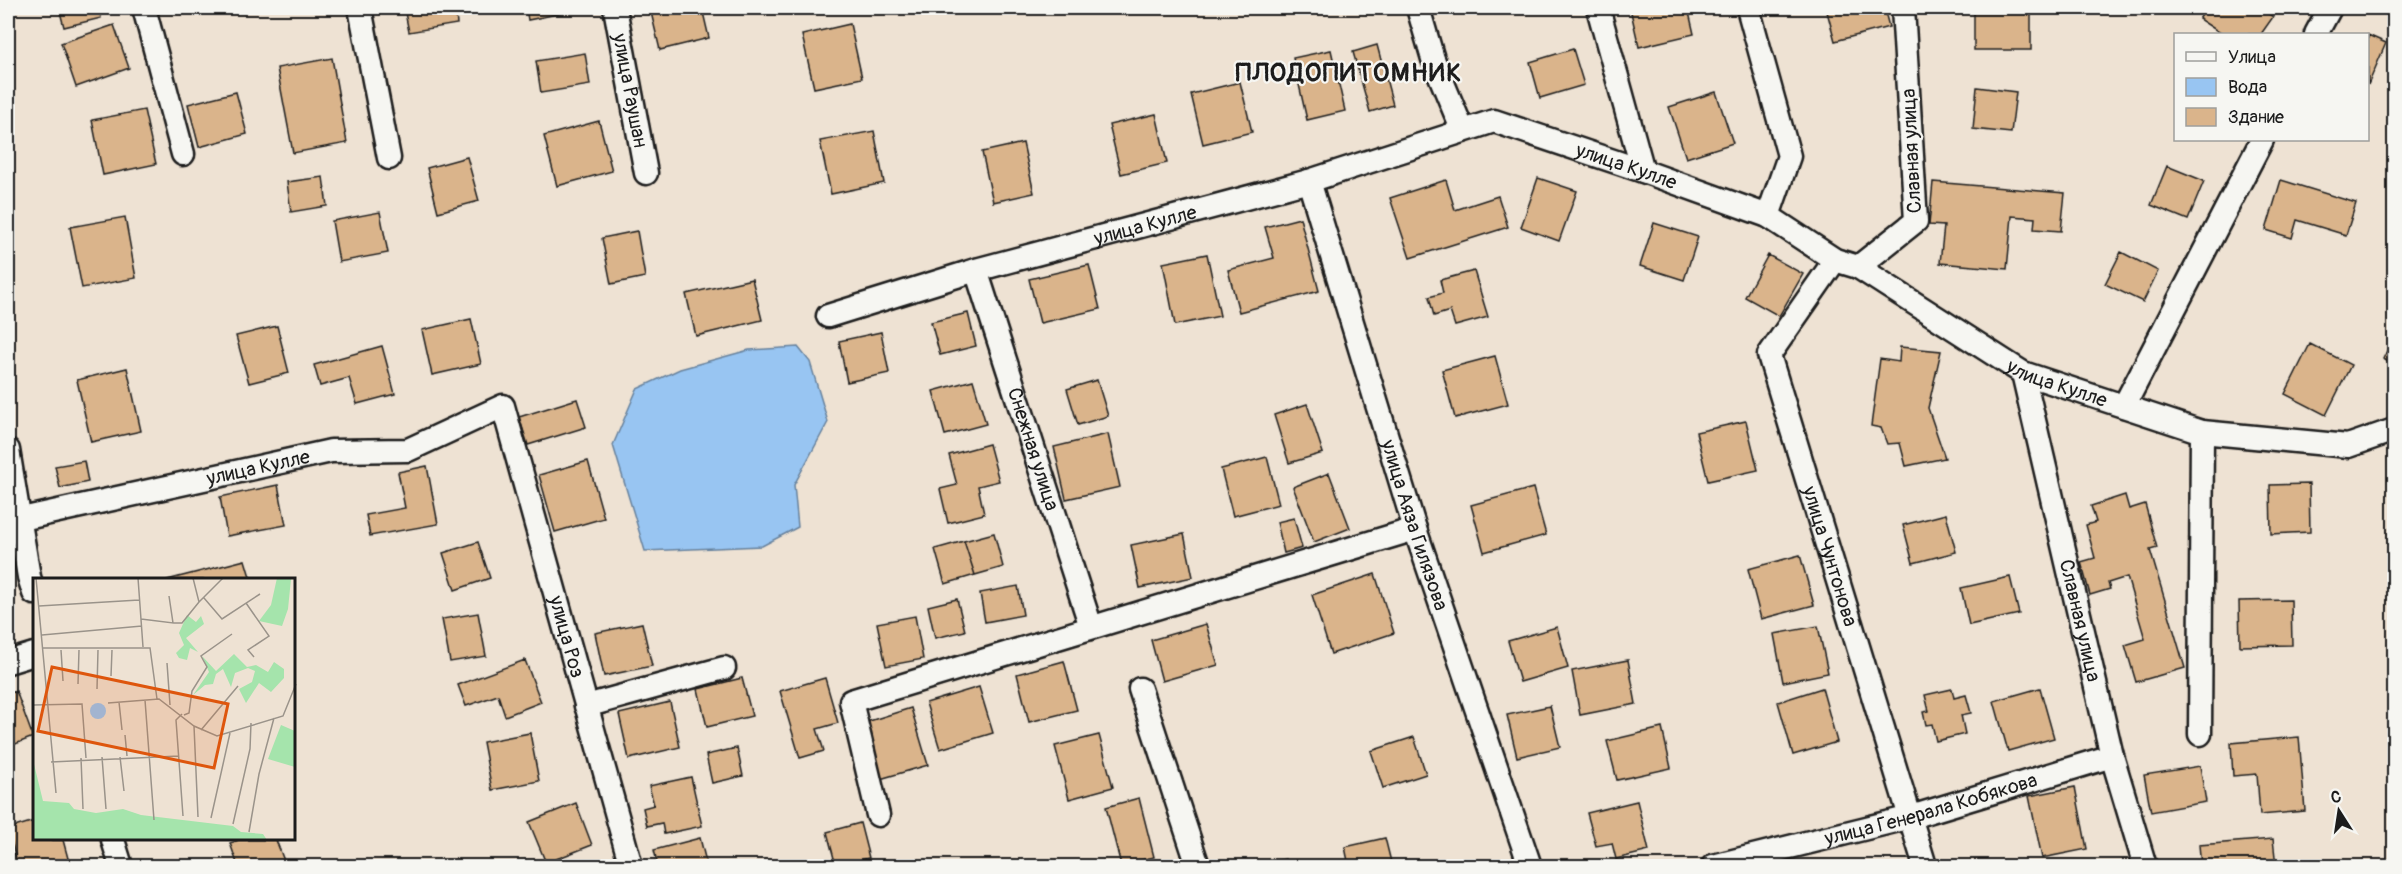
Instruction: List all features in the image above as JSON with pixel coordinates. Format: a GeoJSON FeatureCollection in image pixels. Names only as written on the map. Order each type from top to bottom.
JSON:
{"type":"FeatureCollection","features":[{"type":"Feature","properties":{"kind":"street"},"geometry":{"type":"LineString","coordinates":[[144,8],[183,154]]}},
{"type":"Feature","properties":{"kind":"street"},"geometry":{"type":"LineString","coordinates":[[360,8],[389,158]]}},
{"type":"Feature","properties":{"kind":"street","name":"улица Раушан"},"geometry":{"type":"LineString","coordinates":[[615,8],[646,173]]}},
{"type":"Feature","properties":{"kind":"street"},"geometry":{"type":"LineString","coordinates":[[1418,8],[1433,59],[1462,129]]}},
{"type":"Feature","properties":{"kind":"street"},"geometry":{"type":"LineString","coordinates":[[1598,8],[1643,171]]}},
{"type":"Feature","properties":{"kind":"street"},"geometry":{"type":"LineString","coordinates":[[1748,8],[1789,156],[1768,216]]}},
{"type":"Feature","properties":{"kind":"street","name":"Славная улица"},"geometry":{"type":"LineString","coordinates":[[1858,267],[1916,221],[1903,8]]}},
{"type":"Feature","properties":{"kind":"street"},"geometry":{"type":"LineString","coordinates":[[2317,33],[2330,8]]}},
{"type":"Feature","properties":{"kind":"street","name":"улица Кулле"},"geometry":{"type":"LineString","coordinates":[[828,316],[976,270],[1309,181],[1462,129],[1494,121],[1768,216],[1835,260],[1858,267],[2023,373],[2202,432],[2348,446],[2394,430]]}},
{"type":"Feature","properties":{"kind":"street"},"geometry":{"type":"LineString","coordinates":[[2124,406],[2261,141]]}},
{"type":"Feature","properties":{"kind":"street","name":"улица Аяза Гилязова"},"geometry":{"type":"LineString","coordinates":[[1309,181],[1415,529],[1530,867]]}},
{"type":"Feature","properties":{"kind":"street","name":"улица Чунтонова"},"geometry":{"type":"LineString","coordinates":[[1835,260],[1769,355],[1925,867]]}},
{"type":"Feature","properties":{"kind":"street","name":"Снежная улица"},"geometry":{"type":"LineString","coordinates":[[976,270],[1090,627]]}},
{"type":"Feature","properties":{"kind":"street","name":"Славная улица"},"geometry":{"type":"LineString","coordinates":[[2023,373],[2112,756],[2145,867]]}},
{"type":"Feature","properties":{"kind":"street","name":"улица Кулле"},"geometry":{"type":"LineString","coordinates":[[14,520],[331,451],[408,450],[503,406]]}},
{"type":"Feature","properties":{"kind":"street","name":"улица Роз"},"geometry":{"type":"LineString","coordinates":[[503,406],[631,867]]}},
{"type":"Feature","properties":{"kind":"street"},"geometry":{"type":"LineString","coordinates":[[2200,734],[2202,432]]}},
{"type":"Feature","properties":{"kind":"street"},"geometry":{"type":"LineString","coordinates":[[8,450],[14,520],[33,590]]}},
{"type":"Feature","properties":{"kind":"street"},"geometry":{"type":"LineString","coordinates":[[878,815],[851,701],[1415,529]]}},
{"type":"Feature","properties":{"kind":"street"},"geometry":{"type":"LineString","coordinates":[[8,662],[33,654]]}},
{"type":"Feature","properties":{"kind":"street"},"geometry":{"type":"LineString","coordinates":[[586,706],[724,668]]}},
{"type":"Feature","properties":{"kind":"street"},"geometry":{"type":"LineString","coordinates":[[1140,689],[1198,867]]}},
{"type":"Feature","properties":{"kind":"street","name":"улица Генерала Кобякова"},"geometry":{"type":"LineString","coordinates":[[1713,867],[1911,818],[2112,756]]}},
{"type":"Feature","properties":{"kind":"street"},"geometry":{"type":"LineString","coordinates":[[113,841],[121,867]]}},
{"type":"Feature","properties":{"kind":"water"},"geometry":{"type":"Polygon","coordinates":[[[798,347],[810,362],[828,422],[794,485],[798,527],[762,546],[645,551],[613,445],[637,389],[680,369],[749,350],[798,347]]]}},
{"type":"Feature","properties":{"kind":"building"},"geometry":{"type":"Polygon","coordinates":[[[59,8],[99,8],[101,18],[64,27],[59,8]]]}},
{"type":"Feature","properties":{"kind":"building"},"geometry":{"type":"Polygon","coordinates":[[[404,8],[455,8],[457,24],[409,32],[404,8]]]}},
{"type":"Feature","properties":{"kind":"building"},"geometry":{"type":"Polygon","coordinates":[[[526,8],[582,8],[582,9],[528,20],[526,8]]]}},
{"type":"Feature","properties":{"kind":"building"},"geometry":{"type":"Polygon","coordinates":[[[650,8],[702,8],[709,38],[660,50],[650,8]]]}},
{"type":"Feature","properties":{"kind":"building"},"geometry":{"type":"Polygon","coordinates":[[[1630,8],[1688,8],[1694,34],[1639,47],[1630,8]]]}},
{"type":"Feature","properties":{"kind":"building"},"geometry":{"type":"Polygon","coordinates":[[[1826,8],[1884,8],[1889,27],[1835,41],[1826,8]]]}},
{"type":"Feature","properties":{"kind":"building"},"geometry":{"type":"Polygon","coordinates":[[[1974,8],[2031,8],[2031,50],[1974,50],[1974,8]]]}},
{"type":"Feature","properties":{"kind":"building"},"geometry":{"type":"Polygon","coordinates":[[[2207,8],[2260,8],[2273,17],[2262,33],[2220,33],[2199,19],[2207,8]]]}},
{"type":"Feature","properties":{"kind":"building"},"geometry":{"type":"Polygon","coordinates":[[[850,24],[862,78],[814,88],[802,35],[850,24]]]}},
{"type":"Feature","properties":{"kind":"building"},"geometry":{"type":"Polygon","coordinates":[[[114,25],[129,68],[76,87],[61,43],[114,25]]]}},
{"type":"Feature","properties":{"kind":"building"},"geometry":{"type":"Polygon","coordinates":[[[2369,35],[2386,43],[2369,83],[2369,35]]]}},
{"type":"Feature","properties":{"kind":"building"},"geometry":{"type":"Polygon","coordinates":[[[1377,45],[1393,105],[1370,112],[1353,52],[1377,45]]]}},
{"type":"Feature","properties":{"kind":"building"},"geometry":{"type":"Polygon","coordinates":[[[1573,49],[1584,85],[1540,98],[1530,62],[1573,49]]]}},
{"type":"Feature","properties":{"kind":"building"},"geometry":{"type":"Polygon","coordinates":[[[1331,50],[1345,111],[1307,120],[1293,58],[1331,50]]]}},
{"type":"Feature","properties":{"kind":"building"},"geometry":{"type":"Polygon","coordinates":[[[585,53],[590,85],[541,93],[536,61],[585,53]]]}},
{"type":"Feature","properties":{"kind":"building"},"geometry":{"type":"Polygon","coordinates":[[[332,58],[347,143],[293,153],[277,68],[332,58]]]}},
{"type":"Feature","properties":{"kind":"building"},"geometry":{"type":"Polygon","coordinates":[[[1240,82],[1252,132],[1203,144],[1191,94],[1240,82]]]}},
{"type":"Feature","properties":{"kind":"building"},"geometry":{"type":"Polygon","coordinates":[[[1977,87],[2016,92],[2011,133],[1973,129],[1977,87]]]}},
{"type":"Feature","properties":{"kind":"building"},"geometry":{"type":"Polygon","coordinates":[[[236,92],[247,134],[199,147],[188,104],[236,92]]]}},
{"type":"Feature","properties":{"kind":"building"},"geometry":{"type":"Polygon","coordinates":[[[1716,92],[1733,143],[1686,158],[1669,107],[1716,92]]]}},
{"type":"Feature","properties":{"kind":"building"},"geometry":{"type":"Polygon","coordinates":[[[144,110],[156,164],[103,175],[92,120],[144,110]]]}},
{"type":"Feature","properties":{"kind":"building"},"geometry":{"type":"Polygon","coordinates":[[[1156,114],[1167,163],[1121,174],[1109,125],[1156,114]]]}},
{"type":"Feature","properties":{"kind":"building"},"geometry":{"type":"Polygon","coordinates":[[[599,121],[612,171],[557,186],[544,136],[599,121]]]}},
{"type":"Feature","properties":{"kind":"building"},"geometry":{"type":"Polygon","coordinates":[[[874,131],[884,183],[831,194],[820,141],[874,131]]]}},
{"type":"Feature","properties":{"kind":"building"},"geometry":{"type":"Polygon","coordinates":[[[1023,143],[1034,193],[993,202],[982,152],[1023,143]]]}},
{"type":"Feature","properties":{"kind":"building"},"geometry":{"type":"Polygon","coordinates":[[[467,157],[479,201],[438,212],[427,168],[467,157]]]}},
{"type":"Feature","properties":{"kind":"building"},"geometry":{"type":"Polygon","coordinates":[[[2167,166],[2204,181],[2188,220],[2151,205],[2167,166]]]}},
{"type":"Feature","properties":{"kind":"building"},"geometry":{"type":"Polygon","coordinates":[[[323,177],[327,206],[291,212],[287,182],[323,177]]]}},
{"type":"Feature","properties":{"kind":"building"},"geometry":{"type":"Polygon","coordinates":[[[1538,178],[1577,191],[1559,241],[1521,227],[1538,178]]]}},
{"type":"Feature","properties":{"kind":"building"},"geometry":{"type":"Polygon","coordinates":[[[1446,180],[1455,210],[1498,196],[1508,227],[1410,258],[1390,198],[1446,180]]]}},
{"type":"Feature","properties":{"kind":"building"},"geometry":{"type":"Polygon","coordinates":[[[2281,180],[2356,203],[2346,235],[2297,220],[2292,238],[2266,230],[2281,180]]]}},
{"type":"Feature","properties":{"kind":"building"},"geometry":{"type":"Polygon","coordinates":[[[1933,182],[2065,193],[2061,231],[2034,229],[2035,218],[2012,216],[2007,269],[1940,263],[1944,226],[1929,225],[1933,182]]]}},
{"type":"Feature","properties":{"kind":"building"},"geometry":{"type":"Polygon","coordinates":[[[380,212],[388,253],[339,262],[332,221],[380,212]]]}},
{"type":"Feature","properties":{"kind":"building"},"geometry":{"type":"Polygon","coordinates":[[[125,217],[136,278],[82,288],[70,227],[125,217]]]}},
{"type":"Feature","properties":{"kind":"building"},"geometry":{"type":"Polygon","coordinates":[[[1300,218],[1319,291],[1239,312],[1228,270],[1274,258],[1265,227],[1300,218]]]}},
{"type":"Feature","properties":{"kind":"building"},"geometry":{"type":"Polygon","coordinates":[[[1654,223],[1698,237],[1684,280],[1640,266],[1654,223]]]}},
{"type":"Feature","properties":{"kind":"building"},"geometry":{"type":"Polygon","coordinates":[[[637,231],[645,277],[611,284],[602,238],[637,231]]]}},
{"type":"Feature","properties":{"kind":"building"},"geometry":{"type":"Polygon","coordinates":[[[2121,252],[2158,271],[2143,302],[2105,284],[2121,252]]]}},
{"type":"Feature","properties":{"kind":"building"},"geometry":{"type":"Polygon","coordinates":[[[1207,254],[1220,316],[1175,325],[1163,263],[1207,254]]]}},
{"type":"Feature","properties":{"kind":"building"},"geometry":{"type":"Polygon","coordinates":[[[1768,255],[1803,274],[1779,316],[1745,297],[1768,255]]]}},
{"type":"Feature","properties":{"kind":"building"},"geometry":{"type":"Polygon","coordinates":[[[1089,265],[1100,309],[1040,323],[1029,279],[1089,265]]]}},
{"type":"Feature","properties":{"kind":"building"},"geometry":{"type":"Polygon","coordinates":[[[1474,271],[1488,317],[1455,326],[1450,311],[1434,316],[1429,297],[1443,293],[1440,280],[1474,271]]]}},
{"type":"Feature","properties":{"kind":"building"},"geometry":{"type":"Polygon","coordinates":[[[752,279],[762,320],[696,336],[686,294],[752,279]]]}},
{"type":"Feature","properties":{"kind":"building"},"geometry":{"type":"Polygon","coordinates":[[[968,313],[976,346],[940,355],[931,322],[968,313]]]}},
{"type":"Feature","properties":{"kind":"building"},"geometry":{"type":"Polygon","coordinates":[[[471,319],[481,364],[432,375],[422,330],[471,319]]]}},
{"type":"Feature","properties":{"kind":"building"},"geometry":{"type":"Polygon","coordinates":[[[277,326],[289,373],[249,383],[236,336],[277,326]]]}},
{"type":"Feature","properties":{"kind":"building"},"geometry":{"type":"Polygon","coordinates":[[[881,332],[889,373],[847,382],[839,341],[881,332]]]}},
{"type":"Feature","properties":{"kind":"building"},"geometry":{"type":"Polygon","coordinates":[[[2394,336],[2394,365],[2383,359],[2394,336]]]}},
{"type":"Feature","properties":{"kind":"building"},"geometry":{"type":"Polygon","coordinates":[[[2310,344],[2351,365],[2326,415],[2285,394],[2310,344]]]}},
{"type":"Feature","properties":{"kind":"building"},"geometry":{"type":"Polygon","coordinates":[[[382,346],[395,394],[357,404],[349,378],[320,386],[314,365],[382,346]]]}},
{"type":"Feature","properties":{"kind":"building"},"geometry":{"type":"Polygon","coordinates":[[[1900,347],[1941,351],[1928,408],[1945,458],[1906,466],[1900,443],[1887,444],[1881,428],[1871,426],[1880,359],[1899,362],[1900,347]]]}},
{"type":"Feature","properties":{"kind":"building"},"geometry":{"type":"Polygon","coordinates":[[[1495,356],[1508,404],[1455,418],[1442,370],[1495,356]]]}},
{"type":"Feature","properties":{"kind":"building"},"geometry":{"type":"Polygon","coordinates":[[[127,368],[141,431],[91,442],[77,380],[127,368]]]}},
{"type":"Feature","properties":{"kind":"building"},"geometry":{"type":"Polygon","coordinates":[[[973,380],[986,424],[945,435],[933,391],[973,380]]]}},
{"type":"Feature","properties":{"kind":"building"},"geometry":{"type":"Polygon","coordinates":[[[1097,380],[1108,416],[1078,425],[1067,389],[1097,380]]]}},
{"type":"Feature","properties":{"kind":"building"},"geometry":{"type":"Polygon","coordinates":[[[577,399],[586,427],[528,445],[519,417],[577,399]]]}},
{"type":"Feature","properties":{"kind":"building"},"geometry":{"type":"Polygon","coordinates":[[[1307,404],[1323,453],[1289,463],[1274,415],[1307,404]]]}},
{"type":"Feature","properties":{"kind":"building"},"geometry":{"type":"Polygon","coordinates":[[[1746,421],[1758,470],[1708,481],[1696,432],[1746,421]]]}},
{"type":"Feature","properties":{"kind":"building"},"geometry":{"type":"Polygon","coordinates":[[[1108,434],[1120,487],[1066,499],[1054,447],[1108,434]]]}},
{"type":"Feature","properties":{"kind":"building"},"geometry":{"type":"Polygon","coordinates":[[[989,444],[999,481],[978,486],[984,514],[948,523],[940,489],[957,485],[949,455],[989,444]]]}},
{"type":"Feature","properties":{"kind":"building"},"geometry":{"type":"Polygon","coordinates":[[[1267,457],[1279,504],[1233,516],[1221,469],[1267,457]]]}},
{"type":"Feature","properties":{"kind":"building"},"geometry":{"type":"Polygon","coordinates":[[[84,461],[88,482],[60,488],[55,466],[84,461]]]}},
{"type":"Feature","properties":{"kind":"building"},"geometry":{"type":"Polygon","coordinates":[[[588,461],[604,518],[555,532],[539,475],[588,461]]]}},
{"type":"Feature","properties":{"kind":"building"},"geometry":{"type":"Polygon","coordinates":[[[427,466],[438,524],[370,536],[366,515],[405,508],[398,472],[427,466]]]}},
{"type":"Feature","properties":{"kind":"building"},"geometry":{"type":"Polygon","coordinates":[[[1329,473],[1350,528],[1314,542],[1293,487],[1329,473]]]}},
{"type":"Feature","properties":{"kind":"building"},"geometry":{"type":"Polygon","coordinates":[[[2309,484],[2310,532],[2271,534],[2270,485],[2309,484]]]}},
{"type":"Feature","properties":{"kind":"building"},"geometry":{"type":"Polygon","coordinates":[[[278,485],[286,525],[227,536],[220,497],[278,485]]]}},
{"type":"Feature","properties":{"kind":"building"},"geometry":{"type":"Polygon","coordinates":[[[1533,488],[1546,535],[1484,552],[1471,505],[1533,488]]]}},
{"type":"Feature","properties":{"kind":"building"},"geometry":{"type":"Polygon","coordinates":[[[2125,495],[2129,509],[2145,504],[2157,548],[2150,550],[2185,668],[2136,682],[2125,645],[2145,639],[2127,577],[2108,583],[2110,589],[2090,595],[2081,562],[2095,558],[2086,525],[2096,522],[2091,506],[2125,495]]]}},
{"type":"Feature","properties":{"kind":"building"},"geometry":{"type":"Polygon","coordinates":[[[1946,514],[1956,552],[1913,563],[1903,525],[1946,514]]]}},
{"type":"Feature","properties":{"kind":"building"},"geometry":{"type":"Polygon","coordinates":[[[1294,518],[1302,548],[1284,553],[1277,522],[1294,518]]]}},
{"type":"Feature","properties":{"kind":"building"},"geometry":{"type":"Polygon","coordinates":[[[994,533],[1003,567],[975,575],[964,541],[994,533]]]}},
{"type":"Feature","properties":{"kind":"building"},"geometry":{"type":"Polygon","coordinates":[[[1184,534],[1193,577],[1140,588],[1131,545],[1184,534]]]}},
{"type":"Feature","properties":{"kind":"building"},"geometry":{"type":"Polygon","coordinates":[[[964,541],[975,575],[945,584],[935,549],[964,541]]]}},
{"type":"Feature","properties":{"kind":"building"},"geometry":{"type":"Polygon","coordinates":[[[478,542],[490,578],[455,590],[443,553],[478,542]]]}},
{"type":"Feature","properties":{"kind":"building"},"geometry":{"type":"Polygon","coordinates":[[[1800,555],[1814,605],[1761,619],[1748,569],[1800,555]]]}},
{"type":"Feature","properties":{"kind":"building"},"geometry":{"type":"Polygon","coordinates":[[[245,560],[250,578],[175,578],[245,560]]]}},
{"type":"Feature","properties":{"kind":"building"},"geometry":{"type":"Polygon","coordinates":[[[1375,574],[1394,633],[1331,654],[1312,595],[1375,574]]]}},
{"type":"Feature","properties":{"kind":"building"},"geometry":{"type":"Polygon","coordinates":[[[2010,577],[2019,614],[1969,625],[1961,588],[2010,577]]]}},
{"type":"Feature","properties":{"kind":"building"},"geometry":{"type":"Polygon","coordinates":[[[1018,586],[1023,615],[985,622],[980,593],[1018,586]]]}},
{"type":"Feature","properties":{"kind":"building"},"geometry":{"type":"Polygon","coordinates":[[[957,599],[965,631],[935,638],[928,606],[957,599]]]}},
{"type":"Feature","properties":{"kind":"building"},"geometry":{"type":"Polygon","coordinates":[[[2291,600],[2292,645],[2240,646],[2239,601],[2291,600]]]}},
{"type":"Feature","properties":{"kind":"building"},"geometry":{"type":"Polygon","coordinates":[[[478,613],[486,656],[450,662],[442,619],[478,613]]]}},
{"type":"Feature","properties":{"kind":"building"},"geometry":{"type":"Polygon","coordinates":[[[915,616],[923,659],[886,666],[877,623],[915,616]]]}},
{"type":"Feature","properties":{"kind":"building"},"geometry":{"type":"Polygon","coordinates":[[[642,623],[652,666],[604,676],[595,633],[642,623]]]}},
{"type":"Feature","properties":{"kind":"building"},"geometry":{"type":"Polygon","coordinates":[[[1206,624],[1218,665],[1162,681],[1151,640],[1206,624]]]}},
{"type":"Feature","properties":{"kind":"building"},"geometry":{"type":"Polygon","coordinates":[[[1818,626],[1828,673],[1783,682],[1774,634],[1818,626]]]}},
{"type":"Feature","properties":{"kind":"building"},"geometry":{"type":"Polygon","coordinates":[[[1557,627],[1568,668],[1520,682],[1508,641],[1557,627]]]}},
{"type":"Feature","properties":{"kind":"building"},"geometry":{"type":"Polygon","coordinates":[[[525,660],[541,702],[505,716],[498,695],[466,706],[458,685],[525,660]]]}},
{"type":"Feature","properties":{"kind":"building"},"geometry":{"type":"Polygon","coordinates":[[[1628,660],[1636,704],[1580,715],[1572,671],[1628,660]]]}},
{"type":"Feature","properties":{"kind":"building"},"geometry":{"type":"Polygon","coordinates":[[[1064,661],[1077,710],[1029,722],[1017,674],[1064,661]]]}},
{"type":"Feature","properties":{"kind":"building"},"geometry":{"type":"Polygon","coordinates":[[[742,678],[752,716],[707,727],[698,689],[742,678]]]}},
{"type":"Feature","properties":{"kind":"building"},"geometry":{"type":"Polygon","coordinates":[[[825,678],[838,723],[817,729],[824,751],[800,758],[780,691],[825,678]]]}},
{"type":"Feature","properties":{"kind":"building"},"geometry":{"type":"Polygon","coordinates":[[[979,687],[993,733],[940,749],[926,703],[979,687]]]}},
{"type":"Feature","properties":{"kind":"building"},"geometry":{"type":"Polygon","coordinates":[[[1822,688],[1837,742],[1793,755],[1778,702],[1822,688]]]}},
{"type":"Feature","properties":{"kind":"building"},"geometry":{"type":"Polygon","coordinates":[[[2040,688],[2054,738],[2008,751],[1994,701],[2040,688]]]}},
{"type":"Feature","properties":{"kind":"building"},"geometry":{"type":"Polygon","coordinates":[[[1952,689],[1954,698],[1966,695],[1971,713],[1961,715],[1965,734],[1936,741],[1932,724],[1926,725],[1923,712],[1929,711],[1925,695],[1952,689]]]}},
{"type":"Feature","properties":{"kind":"building"},"geometry":{"type":"Polygon","coordinates":[[[16,691],[33,737],[8,747],[8,694],[16,691]]]}},
{"type":"Feature","properties":{"kind":"building"},"geometry":{"type":"Polygon","coordinates":[[[670,702],[680,747],[629,759],[619,714],[670,702]]]}},
{"type":"Feature","properties":{"kind":"building"},"geometry":{"type":"Polygon","coordinates":[[[1550,706],[1560,747],[1517,757],[1507,715],[1550,706]]]}},
{"type":"Feature","properties":{"kind":"building"},"geometry":{"type":"Polygon","coordinates":[[[911,708],[928,765],[880,779],[863,723],[911,708]]]}},
{"type":"Feature","properties":{"kind":"building"},"geometry":{"type":"Polygon","coordinates":[[[1662,728],[1671,768],[1617,780],[1607,741],[1662,728]]]}},
{"type":"Feature","properties":{"kind":"building"},"geometry":{"type":"Polygon","coordinates":[[[530,733],[539,781],[492,790],[483,742],[530,733]]]}},
{"type":"Feature","properties":{"kind":"building"},"geometry":{"type":"Polygon","coordinates":[[[1099,735],[1113,787],[1069,799],[1055,746],[1099,735]]]}},
{"type":"Feature","properties":{"kind":"building"},"geometry":{"type":"Polygon","coordinates":[[[1414,737],[1426,774],[1383,788],[1371,751],[1414,737]]]}},
{"type":"Feature","properties":{"kind":"building"},"geometry":{"type":"Polygon","coordinates":[[[2299,737],[2305,811],[2260,815],[2257,774],[2233,776],[2231,743],[2299,737]]]}},
{"type":"Feature","properties":{"kind":"building"},"geometry":{"type":"Polygon","coordinates":[[[737,748],[743,776],[712,783],[706,755],[737,748]]]}},
{"type":"Feature","properties":{"kind":"building"},"geometry":{"type":"Polygon","coordinates":[[[2200,766],[2206,802],[2151,812],[2144,775],[2200,766]]]}},
{"type":"Feature","properties":{"kind":"building"},"geometry":{"type":"Polygon","coordinates":[[[691,777],[702,826],[664,834],[662,823],[647,826],[643,808],[654,805],[649,786],[691,777]]]}},
{"type":"Feature","properties":{"kind":"building"},"geometry":{"type":"Polygon","coordinates":[[[2075,787],[2087,849],[2042,858],[2029,796],[2075,787]]]}},
{"type":"Feature","properties":{"kind":"building"},"geometry":{"type":"Polygon","coordinates":[[[1139,798],[1154,857],[1121,865],[1106,807],[1139,798]]]}},
{"type":"Feature","properties":{"kind":"building"},"geometry":{"type":"Polygon","coordinates":[[[1637,801],[1649,851],[1616,859],[1612,843],[1596,846],[1587,813],[1637,801]]]}},
{"type":"Feature","properties":{"kind":"building"},"geometry":{"type":"Polygon","coordinates":[[[576,803],[592,845],[546,863],[529,822],[576,803]]]}},
{"type":"Feature","properties":{"kind":"building"},"geometry":{"type":"Polygon","coordinates":[[[33,821],[33,841],[63,841],[69,862],[53,866],[18,866],[8,829],[33,821]]]}},
{"type":"Feature","properties":{"kind":"building"},"geometry":{"type":"Polygon","coordinates":[[[860,823],[869,858],[836,866],[827,832],[860,823]]]}},
{"type":"Feature","properties":{"kind":"building"},"geometry":{"type":"Polygon","coordinates":[[[700,838],[707,866],[658,866],[654,850],[700,838]]]}},
{"type":"Feature","properties":{"kind":"building"},"geometry":{"type":"Polygon","coordinates":[[[1385,838],[1392,866],[1349,866],[1345,847],[1385,838]]]}},
{"type":"Feature","properties":{"kind":"building"},"geometry":{"type":"Polygon","coordinates":[[[2273,839],[2276,866],[2201,866],[2199,845],[2273,839]]]}},
{"type":"Feature","properties":{"kind":"building"},"geometry":{"type":"Polygon","coordinates":[[[276,841],[286,866],[238,866],[230,843],[276,841]]]}},
{"type":"Feature","properties":{"kind":"building"},"geometry":{"type":"Polygon","coordinates":[[[1285,859],[1287,866],[1251,866],[1285,859]]]}},
{"type":"Feature","properties":{"kind":"district","name":"ПЛОДОПИТОМНИК"},"geometry":{"type":"Point","coordinates":[1349,72]}}]}
